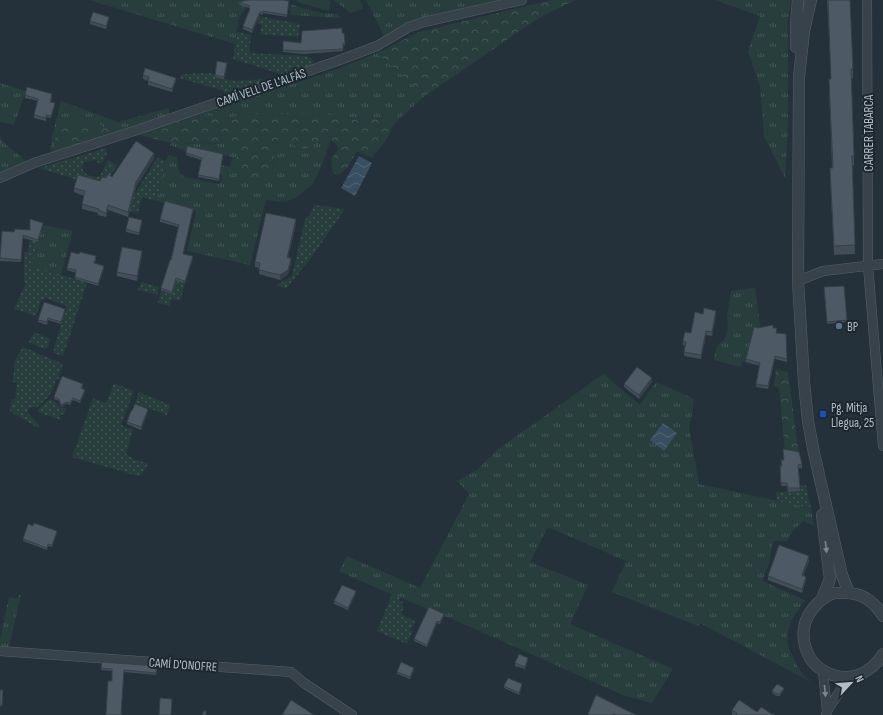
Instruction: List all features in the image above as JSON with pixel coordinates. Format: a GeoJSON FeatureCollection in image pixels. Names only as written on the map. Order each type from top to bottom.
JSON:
{"type":"FeatureCollection","features":[{"type":"Feature","properties":{"kind":"street","name":"CAMÍ VELL DE L'ALFÀS"},"geometry":{"type":"LineString","coordinates":[[0,178],[34,163],[140,129],[337,61],[377,46],[409,27],[424,22],[522,0]]}},
{"type":"Feature","properties":{"kind":"street"},"geometry":{"type":"LineString","coordinates":[[798,0],[796,54],[799,76]]}},
{"type":"Feature","properties":{"kind":"street"},"geometry":{"type":"LineString","coordinates":[[811,0],[804,31],[799,76],[798,281],[804,382],[808,421],[814,452],[842,575],[849,593]]}},
{"type":"Feature","properties":{"kind":"street","name":"CARRER TABARCA"},"geometry":{"type":"LineString","coordinates":[[867,0],[868,266],[883,446]]}},
{"type":"Feature","properties":{"kind":"street"},"geometry":{"type":"LineString","coordinates":[[798,281],[823,271],[883,264]]}},
{"type":"Feature","properties":{"kind":"street"},"geometry":{"type":"LineString","coordinates":[[814,452],[830,579],[822,599]]}},
{"type":"Feature","properties":{"kind":"street"},"geometry":{"type":"LineString","coordinates":[[883,615],[879,603],[863,596],[849,593],[834,593],[822,599],[812,609],[805,622],[803,636],[806,649],[813,662],[823,671],[836,676],[849,677],[863,674],[874,666],[883,655]]}},
{"type":"Feature","properties":{"kind":"street","name":"CAMÍ D'ONOFRE"},"geometry":{"type":"LineString","coordinates":[[0,650],[290,672],[352,715]]}},
{"type":"Feature","properties":{"kind":"street"},"geometry":{"type":"LineString","coordinates":[[823,671],[827,713]]}},
{"type":"Feature","properties":{"kind":"street"},"geometry":{"type":"LineString","coordinates":[[827,713],[849,677]]}},
{"type":"Feature","properties":{"kind":"green space"},"geometry":{"type":"Polygon","coordinates":[[[89,0],[252,0],[239,18],[235,44],[89,0]]]}},
{"type":"Feature","properties":{"kind":"green space"},"geometry":{"type":"Polygon","coordinates":[[[297,0],[331,1],[329,11],[297,2],[297,0]]]}},
{"type":"Feature","properties":{"kind":"green space"},"geometry":{"type":"Polygon","coordinates":[[[333,0],[360,0],[363,9],[350,13],[333,0]]]}},
{"type":"Feature","properties":{"kind":"green space"},"geometry":{"type":"Polygon","coordinates":[[[366,0],[500,0],[426,18],[397,29],[384,36],[366,0]]]}},
{"type":"Feature","properties":{"kind":"green space"},"geometry":{"type":"Polygon","coordinates":[[[551,0],[576,0],[544,15],[425,96],[377,53],[419,32],[551,0]]]}},
{"type":"Feature","properties":{"kind":"green space"},"geometry":{"type":"Polygon","coordinates":[[[715,0],[791,0],[788,19],[788,127],[785,178],[764,136],[760,87],[748,51],[760,16],[715,0]]]}},
{"type":"Feature","properties":{"kind":"green space"},"geometry":{"type":"Polygon","coordinates":[[[291,4],[314,11],[338,14],[340,18],[290,15],[291,4]]]}},
{"type":"Feature","properties":{"kind":"green space"},"geometry":{"type":"Polygon","coordinates":[[[259,16],[300,24],[298,37],[260,34],[262,25],[257,23],[259,16]]]}},
{"type":"Feature","properties":{"kind":"green space"},"geometry":{"type":"Polygon","coordinates":[[[237,32],[251,35],[249,53],[305,56],[311,58],[314,63],[284,75],[233,59],[237,32]]]}},
{"type":"Feature","properties":{"kind":"green space"},"geometry":{"type":"Polygon","coordinates":[[[377,53],[425,96],[392,126],[392,121],[380,118],[362,123],[352,118],[256,114],[223,118],[197,114],[340,68],[377,53]]]}},
{"type":"Feature","properties":{"kind":"green space"},"geometry":{"type":"Polygon","coordinates":[[[215,74],[215,77],[236,81],[262,79],[262,82],[224,96],[224,91],[180,78],[180,75],[215,74]]]}},
{"type":"Feature","properties":{"kind":"green space"},"geometry":{"type":"Polygon","coordinates":[[[0,83],[26,91],[14,125],[0,122],[0,83]]]}},
{"type":"Feature","properties":{"kind":"green space"},"geometry":{"type":"Polygon","coordinates":[[[61,101],[118,122],[169,108],[169,115],[50,154],[52,137],[61,101]]]}},
{"type":"Feature","properties":{"kind":"green space"},"geometry":{"type":"Polygon","coordinates":[[[197,114],[223,118],[256,114],[325,114],[352,118],[362,123],[380,118],[392,121],[392,126],[388,136],[372,158],[357,151],[347,168],[340,174],[334,174],[332,170],[332,160],[339,148],[331,139],[322,135],[317,142],[306,149],[294,146],[287,138],[277,140],[270,183],[234,174],[239,144],[171,143],[136,134],[197,114]]]}},
{"type":"Feature","properties":{"kind":"green space"},"geometry":{"type":"Polygon","coordinates":[[[75,123],[100,124],[104,128],[110,130],[105,135],[86,138],[80,142],[68,146],[55,148],[55,137],[59,131],[75,123]]]}},
{"type":"Feature","properties":{"kind":"green space"},"geometry":{"type":"Polygon","coordinates":[[[322,135],[331,139],[322,165],[312,185],[296,198],[285,202],[266,200],[250,265],[187,251],[196,212],[156,201],[168,155],[177,157],[178,168],[184,177],[220,184],[222,175],[219,174],[220,165],[230,166],[232,157],[202,151],[196,156],[190,158],[184,150],[170,145],[171,143],[239,144],[270,183],[277,140],[287,138],[317,142],[322,135]]]}},
{"type":"Feature","properties":{"kind":"green space"},"geometry":{"type":"Polygon","coordinates":[[[0,137],[3,142],[26,161],[0,173],[0,137]]]}},
{"type":"Feature","properties":{"kind":"green space"},"geometry":{"type":"Polygon","coordinates":[[[106,148],[105,158],[102,163],[98,163],[97,160],[85,162],[82,167],[87,175],[97,177],[101,174],[108,160],[117,165],[106,183],[78,180],[39,168],[106,148]]]}},
{"type":"Feature","properties":{"kind":"green space"},"geometry":{"type":"Polygon","coordinates":[[[157,158],[166,161],[156,201],[142,197],[138,213],[129,211],[134,195],[157,158]]]}},
{"type":"Feature","properties":{"kind":"green space"},"geometry":{"type":"Polygon","coordinates":[[[314,205],[345,209],[311,258],[286,289],[277,285],[292,276],[305,219],[310,215],[314,205]]]}},
{"type":"Feature","properties":{"kind":"green space"},"geometry":{"type":"Polygon","coordinates":[[[43,225],[73,231],[61,275],[32,266],[43,225]]]}},
{"type":"Feature","properties":{"kind":"green space"},"geometry":{"type":"Polygon","coordinates":[[[29,239],[38,242],[32,266],[87,283],[63,356],[54,353],[54,348],[67,306],[45,298],[44,301],[41,300],[36,316],[14,309],[26,283],[24,282],[24,252],[28,252],[29,239]]]}},
{"type":"Feature","properties":{"kind":"green space"},"geometry":{"type":"Polygon","coordinates":[[[176,281],[185,283],[180,301],[172,299],[170,306],[158,303],[161,290],[172,294],[176,281]]]}},
{"type":"Feature","properties":{"kind":"green space"},"geometry":{"type":"Polygon","coordinates":[[[141,282],[159,287],[157,295],[138,290],[141,282]]]}},
{"type":"Feature","properties":{"kind":"green space"},"geometry":{"type":"Polygon","coordinates":[[[755,288],[761,332],[751,340],[746,362],[742,362],[740,367],[714,360],[716,348],[725,339],[728,327],[727,317],[731,291],[755,288]]]}},
{"type":"Feature","properties":{"kind":"green space"},"geometry":{"type":"Polygon","coordinates":[[[34,332],[50,339],[48,347],[44,349],[29,342],[34,332]]]}},
{"type":"Feature","properties":{"kind":"green space"},"geometry":{"type":"Polygon","coordinates":[[[23,347],[63,364],[58,380],[56,380],[49,395],[37,407],[28,409],[28,413],[39,425],[38,428],[10,411],[12,399],[15,399],[17,382],[13,382],[15,360],[23,347]]]}},
{"type":"Feature","properties":{"kind":"green space"},"geometry":{"type":"Polygon","coordinates":[[[776,369],[788,372],[799,455],[785,453],[779,388],[774,386],[776,369]]]}},
{"type":"Feature","properties":{"kind":"green space"},"geometry":{"type":"Polygon","coordinates":[[[604,374],[640,405],[656,382],[694,399],[689,427],[699,484],[811,508],[814,526],[803,521],[793,531],[787,541],[773,541],[769,564],[762,581],[805,600],[789,627],[787,639],[796,664],[811,682],[700,623],[698,626],[612,592],[626,561],[548,527],[530,562],[588,585],[570,624],[673,669],[652,703],[625,696],[448,617],[438,615],[423,607],[339,571],[347,556],[420,588],[469,494],[457,481],[477,470],[499,448],[604,374]]]}},
{"type":"Feature","properties":{"kind":"green space"},"geometry":{"type":"Polygon","coordinates":[[[114,383],[134,391],[121,425],[133,430],[126,454],[134,459],[148,464],[141,475],[138,476],[72,457],[93,398],[106,403],[114,383]]]}},
{"type":"Feature","properties":{"kind":"green space"},"geometry":{"type":"Polygon","coordinates":[[[139,392],[170,405],[167,415],[135,403],[139,392]]]}},
{"type":"Feature","properties":{"kind":"green space"},"geometry":{"type":"Polygon","coordinates":[[[50,399],[56,402],[58,406],[66,408],[64,415],[62,414],[60,416],[61,420],[38,412],[38,409],[50,399]]]}},
{"type":"Feature","properties":{"kind":"green space"},"geometry":{"type":"Polygon","coordinates":[[[800,485],[806,485],[811,508],[777,501],[776,492],[800,491],[800,485]]]}},
{"type":"Feature","properties":{"kind":"green space"},"geometry":{"type":"Polygon","coordinates":[[[392,594],[400,598],[399,601],[403,602],[402,605],[404,606],[401,614],[415,621],[411,630],[413,631],[407,644],[377,631],[392,594]]]}},
{"type":"Feature","properties":{"kind":"green space"},"geometry":{"type":"Polygon","coordinates":[[[19,595],[21,595],[9,647],[0,647],[0,639],[9,597],[18,599],[19,595]]]}},
{"type":"Feature","properties":{"kind":"water"},"geometry":{"type":"Polygon","coordinates":[[[359,156],[372,163],[355,196],[341,188],[359,156]]]}},
{"type":"Feature","properties":{"kind":"water"},"geometry":{"type":"Polygon","coordinates":[[[663,423],[677,433],[664,451],[650,440],[663,423]]]}},
{"type":"Feature","properties":{"kind":"building"},"geometry":{"type":"Polygon","coordinates":[[[249,0],[289,1],[287,15],[263,11],[260,12],[252,30],[243,26],[250,6],[239,2],[249,0]]]}},
{"type":"Feature","properties":{"kind":"building"},"geometry":{"type":"Polygon","coordinates":[[[828,0],[850,0],[853,69],[851,69],[855,245],[834,246],[830,168],[833,168],[829,79],[831,79],[828,0]]]}},
{"type":"Feature","properties":{"kind":"building"},"geometry":{"type":"Polygon","coordinates":[[[93,12],[109,17],[106,26],[90,21],[93,12]]]}},
{"type":"Feature","properties":{"kind":"building"},"geometry":{"type":"Polygon","coordinates":[[[342,28],[345,43],[343,43],[343,49],[304,51],[283,50],[283,41],[301,43],[302,31],[342,28]]]}},
{"type":"Feature","properties":{"kind":"building"},"geometry":{"type":"Polygon","coordinates":[[[217,61],[227,63],[224,77],[215,75],[217,61]]]}},
{"type":"Feature","properties":{"kind":"building"},"geometry":{"type":"Polygon","coordinates":[[[145,68],[176,78],[172,89],[148,81],[149,77],[143,75],[145,68]]]}},
{"type":"Feature","properties":{"kind":"building"},"geometry":{"type":"Polygon","coordinates":[[[27,87],[52,94],[50,102],[55,103],[51,116],[46,115],[46,118],[34,115],[38,99],[25,95],[27,87]]]}},
{"type":"Feature","properties":{"kind":"building"},"geometry":{"type":"Polygon","coordinates":[[[136,141],[154,153],[136,182],[128,212],[108,205],[106,213],[98,210],[99,209],[82,204],[85,191],[74,188],[78,175],[100,181],[102,177],[106,178],[108,174],[112,177],[136,141]]]}},
{"type":"Feature","properties":{"kind":"building"},"geometry":{"type":"Polygon","coordinates":[[[187,146],[223,154],[219,179],[198,175],[202,158],[186,153],[187,146]]]}},
{"type":"Feature","properties":{"kind":"building"},"geometry":{"type":"Polygon","coordinates":[[[165,201],[193,209],[183,254],[193,256],[185,281],[176,278],[172,292],[161,288],[171,260],[179,225],[160,219],[165,201]]]}},
{"type":"Feature","properties":{"kind":"building"},"geometry":{"type":"Polygon","coordinates":[[[266,213],[296,219],[287,258],[291,258],[288,270],[280,275],[259,270],[260,263],[255,262],[266,213]]]}},
{"type":"Feature","properties":{"kind":"building"},"geometry":{"type":"Polygon","coordinates":[[[129,217],[142,220],[139,233],[126,229],[129,217]]]}},
{"type":"Feature","properties":{"kind":"building"},"geometry":{"type":"Polygon","coordinates":[[[30,219],[43,223],[38,240],[23,235],[21,260],[0,258],[2,231],[14,232],[15,229],[30,230],[30,219]]]}},
{"type":"Feature","properties":{"kind":"building"},"geometry":{"type":"Polygon","coordinates":[[[122,247],[142,251],[137,276],[117,272],[122,247]]]}},
{"type":"Feature","properties":{"kind":"building"},"geometry":{"type":"Polygon","coordinates":[[[71,252],[79,254],[80,252],[96,256],[94,263],[104,266],[98,284],[75,277],[76,270],[67,268],[71,252]]]}},
{"type":"Feature","properties":{"kind":"building"},"geometry":{"type":"Polygon","coordinates":[[[844,286],[847,320],[827,322],[824,287],[844,286]]]}},
{"type":"Feature","properties":{"kind":"building"},"geometry":{"type":"Polygon","coordinates":[[[44,302],[65,309],[61,322],[48,318],[47,322],[38,320],[44,302]]]}},
{"type":"Feature","properties":{"kind":"building"},"geometry":{"type":"Polygon","coordinates":[[[704,308],[716,311],[712,332],[706,331],[701,355],[684,352],[686,342],[683,341],[685,332],[691,333],[695,312],[703,314],[704,308]]]}},
{"type":"Feature","properties":{"kind":"building"},"geometry":{"type":"Polygon","coordinates":[[[773,325],[773,328],[777,328],[776,333],[786,334],[787,359],[775,356],[768,386],[756,384],[760,363],[746,359],[754,327],[758,328],[773,325]]]}},
{"type":"Feature","properties":{"kind":"building"},"geometry":{"type":"Polygon","coordinates":[[[637,367],[652,378],[639,395],[624,384],[637,367]]]}},
{"type":"Feature","properties":{"kind":"building"},"geometry":{"type":"Polygon","coordinates":[[[62,376],[83,384],[81,388],[85,390],[80,401],[73,398],[70,403],[67,402],[61,405],[59,399],[54,397],[62,376]]]}},
{"type":"Feature","properties":{"kind":"building"},"geometry":{"type":"Polygon","coordinates":[[[135,404],[148,409],[141,427],[127,422],[135,404]]]}},
{"type":"Feature","properties":{"kind":"building"},"geometry":{"type":"Polygon","coordinates":[[[783,449],[799,452],[802,464],[798,465],[800,488],[788,488],[787,483],[781,483],[780,466],[782,466],[781,460],[784,460],[783,449]]]}},
{"type":"Feature","properties":{"kind":"building"},"geometry":{"type":"Polygon","coordinates":[[[34,523],[57,531],[52,545],[48,544],[47,548],[23,539],[28,524],[33,526],[34,523]]]}},
{"type":"Feature","properties":{"kind":"building"},"geometry":{"type":"Polygon","coordinates":[[[779,545],[809,556],[802,575],[806,577],[802,589],[768,576],[779,545]]]}},
{"type":"Feature","properties":{"kind":"building"},"geometry":{"type":"Polygon","coordinates":[[[342,585],[356,591],[348,608],[334,601],[342,585]]]}},
{"type":"Feature","properties":{"kind":"building"},"geometry":{"type":"Polygon","coordinates":[[[429,607],[444,614],[440,622],[437,621],[427,645],[414,639],[429,607]]]}},
{"type":"Feature","properties":{"kind":"building"},"geometry":{"type":"Polygon","coordinates":[[[519,654],[528,658],[525,667],[515,663],[519,654]]]}},
{"type":"Feature","properties":{"kind":"building"},"geometry":{"type":"Polygon","coordinates":[[[102,662],[157,666],[156,673],[124,670],[121,715],[106,715],[108,681],[112,681],[112,669],[101,668],[102,662]]]}},
{"type":"Feature","properties":{"kind":"building"},"geometry":{"type":"Polygon","coordinates":[[[401,662],[414,668],[410,677],[397,672],[401,662]]]}},
{"type":"Feature","properties":{"kind":"building"},"geometry":{"type":"Polygon","coordinates":[[[508,678],[522,684],[519,693],[504,686],[508,678]]]}},
{"type":"Feature","properties":{"kind":"building"},"geometry":{"type":"Polygon","coordinates":[[[777,684],[784,688],[780,694],[772,691],[777,684]]]}},
{"type":"Feature","properties":{"kind":"building"},"geometry":{"type":"Polygon","coordinates":[[[0,690],[3,690],[2,706],[0,706],[0,690]]]}},
{"type":"Feature","properties":{"kind":"building"},"geometry":{"type":"Polygon","coordinates":[[[596,695],[636,715],[588,714],[596,695]]]}},
{"type":"Feature","properties":{"kind":"building"},"geometry":{"type":"Polygon","coordinates":[[[160,698],[172,699],[171,715],[159,715],[160,698]]]}},
{"type":"Feature","properties":{"kind":"building"},"geometry":{"type":"Polygon","coordinates":[[[291,700],[314,715],[282,715],[291,700]]]}},
{"type":"Feature","properties":{"kind":"building"},"geometry":{"type":"Polygon","coordinates":[[[739,700],[757,712],[761,707],[775,715],[736,715],[737,713],[732,710],[739,700]]]}},
{"type":"Feature","properties":{"kind":"building"},"geometry":{"type":"Polygon","coordinates":[[[204,711],[206,711],[206,715],[202,715],[204,711]]]}},
{"type":"Feature","properties":{"kind":"place","name":"BP"},"geometry":{"type":"Point","coordinates":[839,326]}},
{"type":"Feature","properties":{"kind":"place","name":"Pg. Mitja Llegua, 25"},"geometry":{"type":"Point","coordinates":[823,414]}}]}
